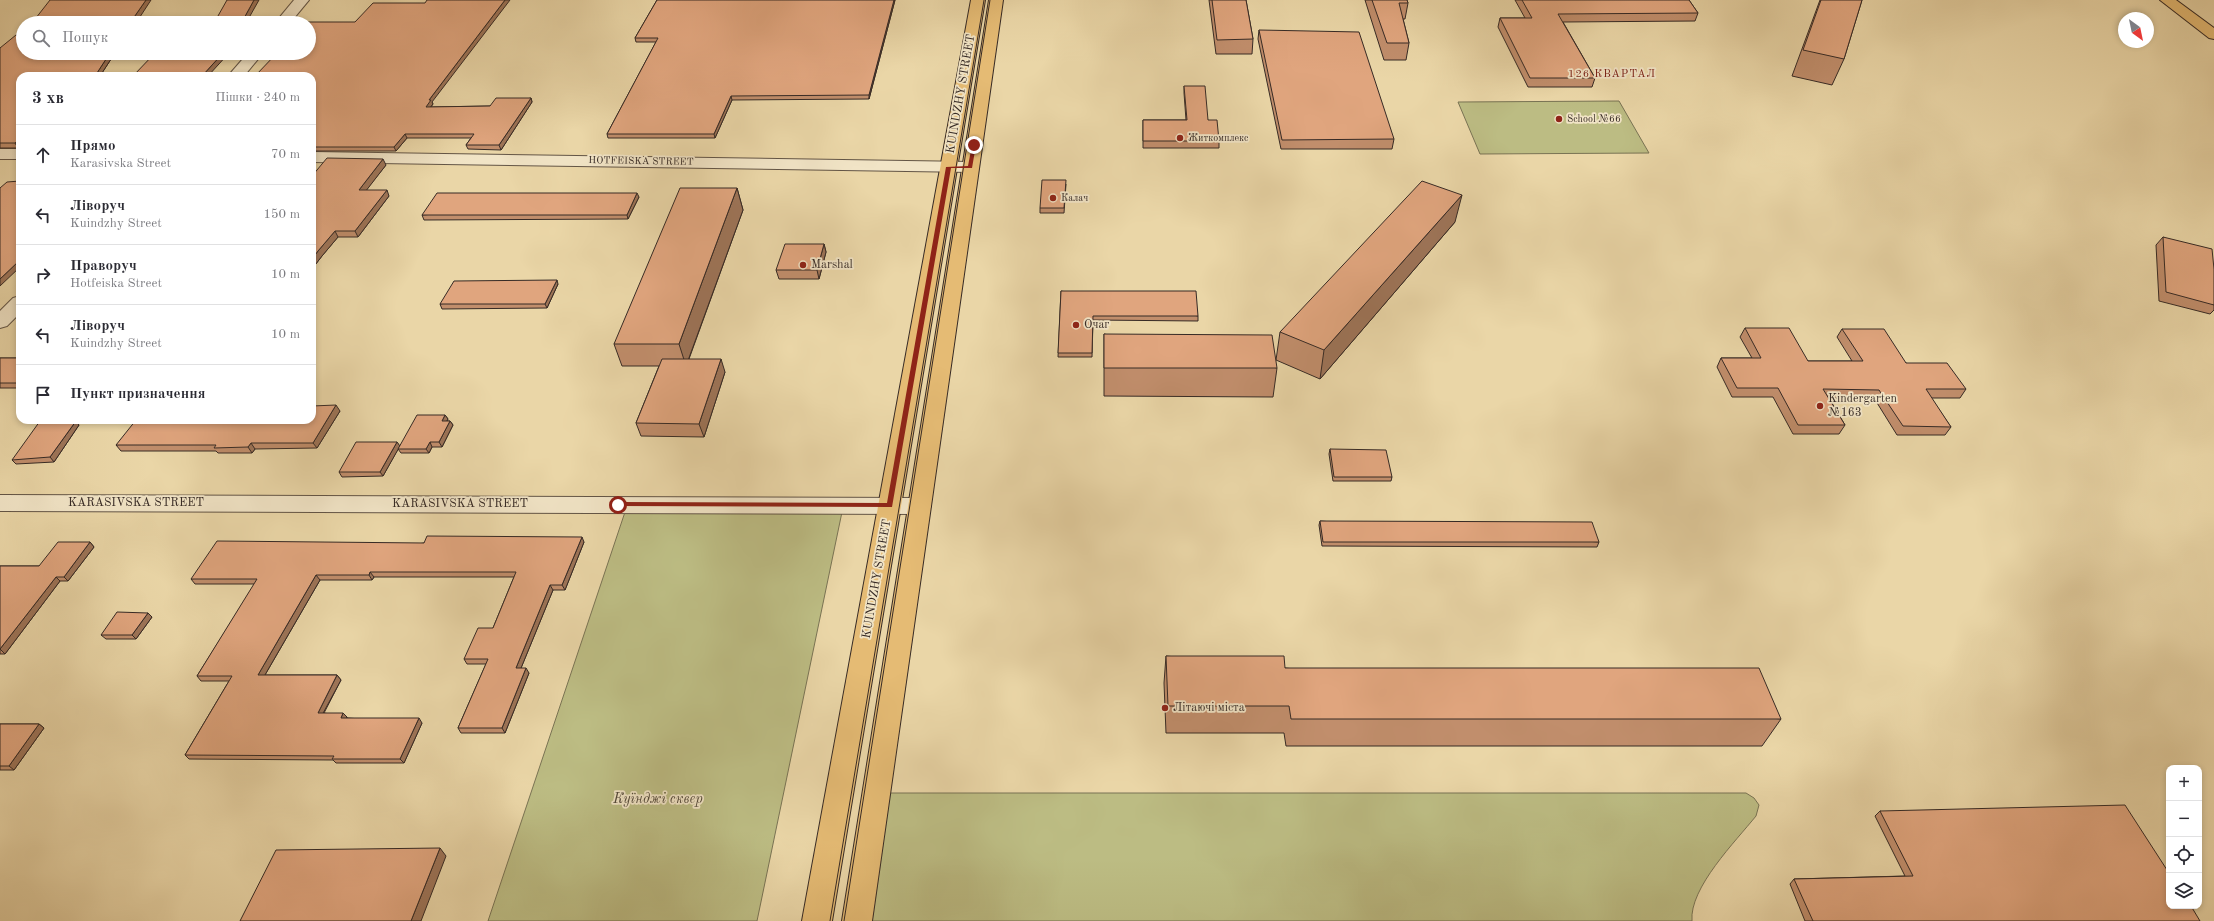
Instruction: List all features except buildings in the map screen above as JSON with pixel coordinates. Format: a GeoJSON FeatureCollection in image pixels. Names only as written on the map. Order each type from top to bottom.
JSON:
{"type":"FeatureCollection","features":[{"type":"Feature","properties":{"kind":"main road","name":"KUINDZHY STREET"},"geometry":{"type":"LineString","coordinates":[[817,921],[978,0]]}},
{"type":"Feature","properties":{"kind":"main road","name":"KUINDZHY STREET"},"geometry":{"type":"LineString","coordinates":[[857,921],[996,0]]}},
{"type":"Feature","properties":{"kind":"main road"},"geometry":{"type":"LineString","coordinates":[[2168,0],[2214,35]]}},
{"type":"Feature","properties":{"kind":"street"},"geometry":{"type":"LineString","coordinates":[[288,16],[302,0]]}},
{"type":"Feature","properties":{"kind":"street"},"geometry":{"type":"LineString","coordinates":[[239,72],[250,60]]}},
{"type":"Feature","properties":{"kind":"street"},"geometry":{"type":"LineString","coordinates":[[0,154],[16,154]]}},
{"type":"Feature","properties":{"kind":"street","name":"HOTFEISKA STREET"},"geometry":{"type":"LineString","coordinates":[[316,157],[971,167]]}},
{"type":"Feature","properties":{"kind":"street"},"geometry":{"type":"LineString","coordinates":[[0,322],[16,306]]}},
{"type":"Feature","properties":{"kind":"street","name":"KARASIVSKA STREET"},"geometry":{"type":"LineString","coordinates":[[0,503],[920,506]]}},
{"type":"Feature","properties":{"kind":"green space"},"geometry":{"type":"Polygon","coordinates":[[[1619,101],[1649,153],[1480,154],[1458,102],[1619,101]]]}},
{"type":"Feature","properties":{"kind":"green space","name":"Куїнджі сквер"},"geometry":{"type":"Polygon","coordinates":[[[625,512],[842,512],[757,921],[488,921],[625,512]]]}},
{"type":"Feature","properties":{"kind":"green space"},"geometry":{"type":"Polygon","coordinates":[[[886,793],[1746,793],[1754,798],[1759,805],[1756,816],[1715,866],[1706,880],[1698,894],[1693,908],[1692,921],[868,921],[886,793]]]}},
{"type":"Feature","properties":{"kind":"tram line"},"geometry":{"type":"LineString","coordinates":[[830,921],[984,0]]}},
{"type":"Feature","properties":{"kind":"tram line"},"geometry":{"type":"LineString","coordinates":[[844,921],[990,0]]}},
{"type":"Feature","properties":{"kind":"place","name":"School №66"},"geometry":{"type":"Point","coordinates":[1559,119]}},
{"type":"Feature","properties":{"kind":"place","name":"Житкомплекс"},"geometry":{"type":"Point","coordinates":[1180,138]}},
{"type":"Feature","properties":{"kind":"place","name":"Калач"},"geometry":{"type":"Point","coordinates":[1053,198]}},
{"type":"Feature","properties":{"kind":"place","name":"Marshal"},"geometry":{"type":"Point","coordinates":[803,265]}},
{"type":"Feature","properties":{"kind":"place","name":"Очаг"},"geometry":{"type":"Point","coordinates":[1076,325]}},
{"type":"Feature","properties":{"kind":"place","name":"Kindergarten №163"},"geometry":{"type":"Point","coordinates":[1820,406]}},
{"type":"Feature","properties":{"kind":"place","name":"Літаючі міста"},"geometry":{"type":"Point","coordinates":[1165,708]}},
{"type":"Feature","properties":{"kind":"district","name":"126 КВАРТАЛ"},"geometry":{"type":"Point","coordinates":[1612,74]}},
{"type":"Feature","properties":{"kind":"route"},"geometry":{"type":"LineString","coordinates":[[618,505],[890,505],[949,167],[971,167],[974,145]]}}]}
